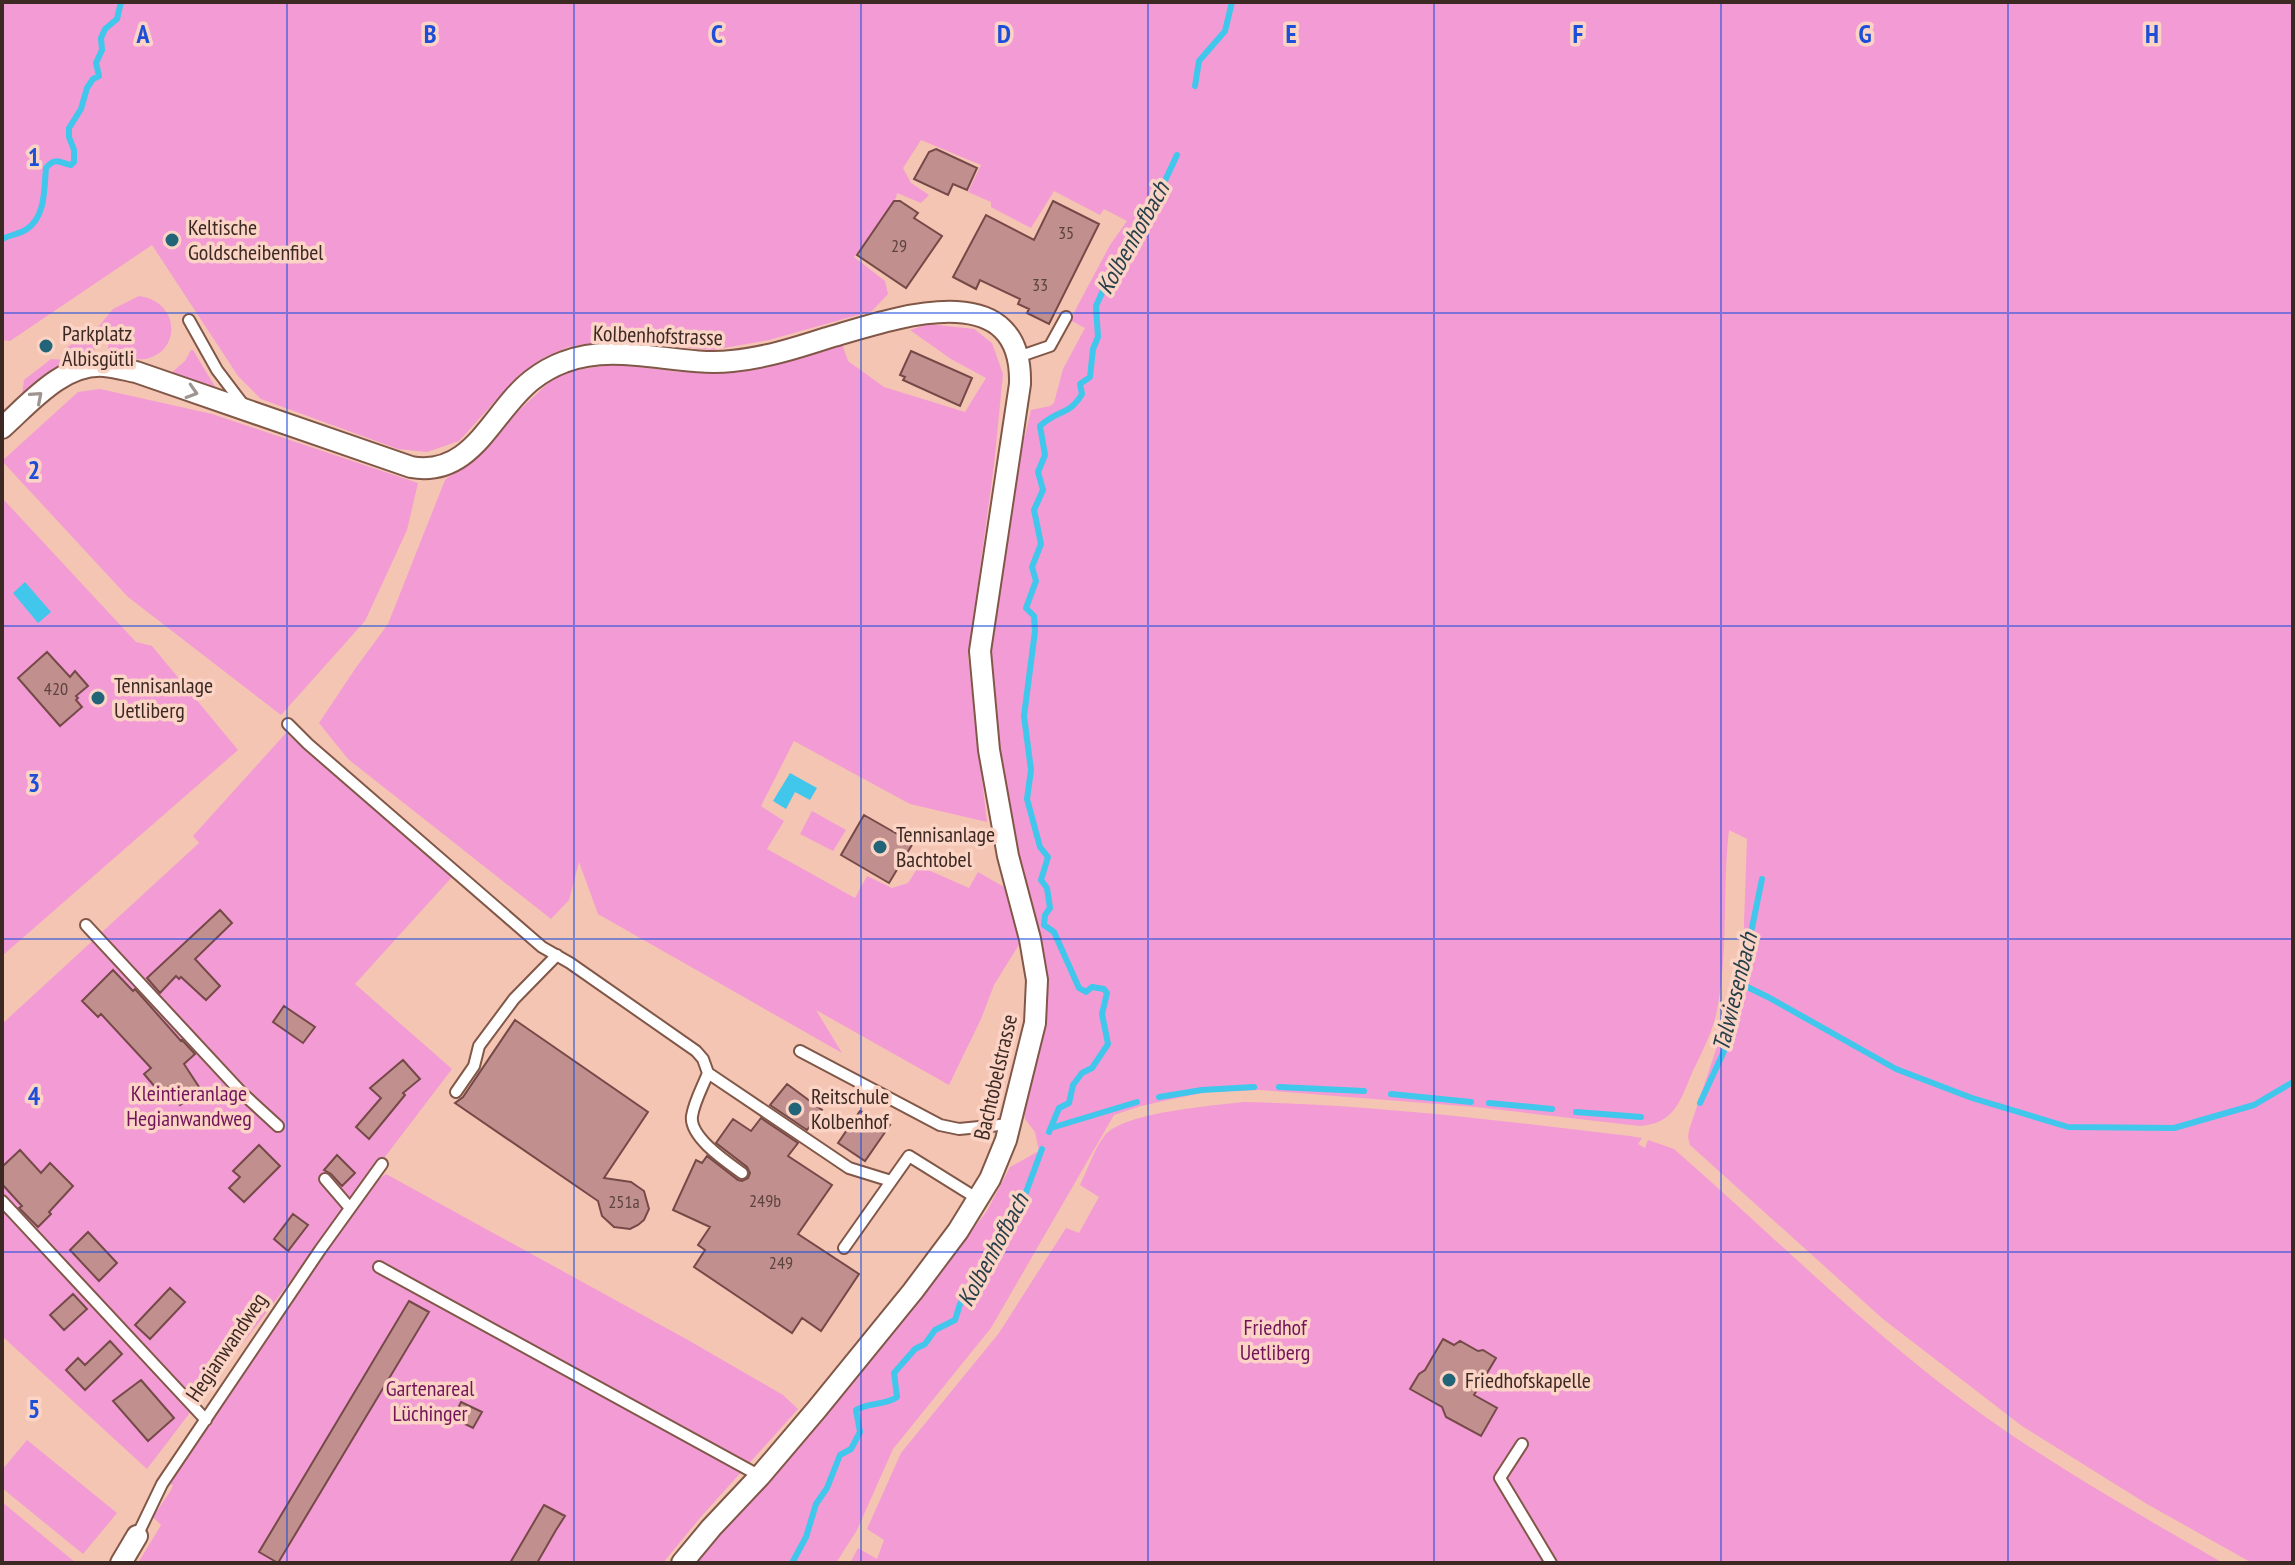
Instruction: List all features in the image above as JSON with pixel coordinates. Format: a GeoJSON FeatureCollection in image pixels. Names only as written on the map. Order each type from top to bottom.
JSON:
{"type":"FeatureCollection","features":[{"type":"Feature","properties":{"kind":"street","name":"Kolbenhofstrasse"},"geometry":{"type":"LineString","coordinates":[[2,428],[57,380],[74,371],[102,366],[136,372],[411,467],[436,469],[449,464],[474,445],[531,381],[562,362],[582,356],[607,354],[708,363],[734,361],[760,357],[901,316],[960,311],[977,314],[1000,328],[1009,337],[1018,357]]}},
{"type":"Feature","properties":{"kind":"street","name":"Bachtobelstrasse"},"geometry":{"type":"LineString","coordinates":[[682,1563],[760,1476],[913,1291],[958,1231],[996,1167],[1010,1124],[1035,1023],[1037,980],[1030,939],[1008,856],[986,733],[980,651],[1018,400],[1018,357]]}},
{"type":"Feature","properties":{"kind":"street","name":"Hegianwandweg"},"geometry":{"type":"LineString","coordinates":[[121,1563],[137,1536]]}},
{"type":"Feature","properties":{"kind":"lane"},"geometry":{"type":"LineString","coordinates":[[1018,357],[1050,346],[1066,317]]}},
{"type":"Feature","properties":{"kind":"lane"},"geometry":{"type":"LineString","coordinates":[[189,320],[233,394],[249,410]]}},
{"type":"Feature","properties":{"kind":"lane"},"geometry":{"type":"LineString","coordinates":[[288,724],[542,947],[696,1051],[708,1073],[849,1168],[891,1181]]}},
{"type":"Feature","properties":{"kind":"lane"},"geometry":{"type":"LineString","coordinates":[[86,925],[242,1093],[278,1126]]}},
{"type":"Feature","properties":{"kind":"lane"},"geometry":{"type":"LineString","coordinates":[[456,1092],[474,1066],[479,1046],[514,999],[557,955]]}},
{"type":"Feature","properties":{"kind":"lane"},"geometry":{"type":"LineString","coordinates":[[800,1051],[940,1125],[959,1129],[1010,1124]]}},
{"type":"Feature","properties":{"kind":"lane"},"geometry":{"type":"LineString","coordinates":[[708,1073],[691,1121],[705,1143],[742,1173]]}},
{"type":"Feature","properties":{"kind":"lane"},"geometry":{"type":"LineString","coordinates":[[844,1248],[909,1156],[978,1199]]}},
{"type":"Feature","properties":{"kind":"lane","name":"Hegianwandweg"},"geometry":{"type":"LineString","coordinates":[[137,1536],[162,1484],[382,1164]]}},
{"type":"Feature","properties":{"kind":"lane"},"geometry":{"type":"LineString","coordinates":[[325,1179],[350,1208]]}},
{"type":"Feature","properties":{"kind":"lane"},"geometry":{"type":"LineString","coordinates":[[2,1201],[206,1420]]}},
{"type":"Feature","properties":{"kind":"lane"},"geometry":{"type":"LineString","coordinates":[[379,1267],[760,1476]]}},
{"type":"Feature","properties":{"kind":"lane"},"geometry":{"type":"LineString","coordinates":[[1522,1444],[1500,1478],[1551,1563]]}},
{"type":"Feature","properties":{"kind":"green space"},"geometry":{"type":"Polygon","coordinates":[[[2,2],[2293,2],[2293,1563],[2252,1563],[2147,1504],[2022,1426],[1883,1319],[1690,1145],[1689,1130],[1737,987],[1743,951],[1747,839],[1729,830],[1723,969],[1716,1015],[1684,1093],[1669,1115],[1640,1126],[1475,1107],[1260,1090],[1205,1092],[1114,1115],[991,1328],[893,1449],[857,1530],[836,1563],[696,1563],[804,1441],[926,1289],[987,1211],[1010,1167],[1039,1151],[1035,1132],[1025,1119],[1023,1108],[1044,1027],[994,730],[989,652],[1021,436],[1025,436],[1031,410],[1054,403],[1063,369],[1085,328],[1070,320],[1110,245],[1127,221],[1104,209],[1100,215],[1054,191],[1031,228],[991,207],[991,202],[968,192],[981,165],[921,140],[903,168],[911,183],[929,195],[921,203],[897,193],[854,257],[885,281],[888,294],[872,311],[769,340],[712,350],[610,340],[568,347],[543,358],[516,378],[459,441],[427,452],[398,449],[261,399],[238,376],[152,245],[10,341],[2,340],[2,2]]]}},
{"type":"Feature","properties":{"kind":"green space"},"geometry":{"type":"Polygon","coordinates":[[[139,296],[153,300],[169,316],[170,337],[157,354],[145,359],[126,357],[108,351],[108,341],[97,341],[94,351],[79,354],[63,350],[100,325],[113,309],[139,296]]]}},
{"type":"Feature","properties":{"kind":"green space"},"geometry":{"type":"Polygon","coordinates":[[[929,324],[974,329],[992,343],[1003,374],[968,657],[987,822],[910,804],[794,741],[761,806],[784,821],[767,849],[855,898],[867,876],[892,888],[908,883],[919,866],[969,888],[978,872],[1004,887],[1020,943],[994,985],[949,1085],[816,1010],[842,1053],[598,914],[579,862],[569,900],[551,919],[348,759],[319,723],[388,624],[445,480],[559,373],[615,364],[679,372],[733,371],[842,344],[848,361],[884,387],[965,412],[986,378],[951,359],[910,330],[929,324]]]}},
{"type":"Feature","properties":{"kind":"green space"},"geometry":{"type":"Polygon","coordinates":[[[191,350],[217,390],[170,374],[185,361],[191,350]]]}},
{"type":"Feature","properties":{"kind":"green space"},"geometry":{"type":"Polygon","coordinates":[[[51,359],[66,360],[24,397],[24,380],[51,359]]]}},
{"type":"Feature","properties":{"kind":"green space"},"geometry":{"type":"Polygon","coordinates":[[[100,389],[212,414],[418,483],[407,530],[365,621],[281,715],[128,597],[2,461],[78,392],[100,389]]]}},
{"type":"Feature","properties":{"kind":"green space","name":"Tennisanlage Uetliberg"},"geometry":{"type":"Polygon","coordinates":[[[4,500],[136,642],[152,646],[238,750],[2,956],[2,502],[4,500]]]}},
{"type":"Feature","properties":{"kind":"green space","name":"Kleintieranlage Hegianwandweg"},"geometry":{"type":"Polygon","coordinates":[[[286,733],[452,877],[355,984],[452,1069],[147,1469],[2,1336],[2,1024],[199,843],[193,836],[286,733]]]}},
{"type":"Feature","properties":{"kind":"green space"},"geometry":{"type":"Polygon","coordinates":[[[812,811],[846,830],[833,851],[800,834],[812,811]]]}},
{"type":"Feature","properties":{"kind":"green space","name":"Friedhof Uetliberg"},"geometry":{"type":"Polygon","coordinates":[[[1243,1102],[1340,1106],[1485,1119],[1630,1136],[1642,1138],[1638,1144],[1645,1148],[1648,1140],[1674,1149],[1872,1327],[1973,1408],[2078,1478],[2223,1563],[850,1563],[858,1548],[877,1559],[884,1540],[867,1529],[901,1453],[999,1333],[1066,1228],[1079,1233],[1099,1197],[1080,1185],[1105,1135],[1115,1127],[1149,1116],[1243,1102]]]}},
{"type":"Feature","properties":{"kind":"green space","name":"Gartenareal Lüchinger"},"geometry":{"type":"Polygon","coordinates":[[[386,1174],[688,1340],[783,1395],[798,1409],[663,1563],[138,1563],[161,1525],[153,1517],[171,1490],[173,1485],[170,1484],[296,1292],[378,1180],[386,1174]]]}},
{"type":"Feature","properties":{"kind":"green space"},"geometry":{"type":"Polygon","coordinates":[[[27,1440],[117,1513],[83,1554],[2,1488],[2,1470],[27,1440]]]}},
{"type":"Feature","properties":{"kind":"green space"},"geometry":{"type":"Polygon","coordinates":[[[2,1502],[76,1563],[2,1563],[2,1502]]]}},
{"type":"Feature","properties":{"kind":"water"},"geometry":{"type":"Polygon","coordinates":[[[25,582],[51,612],[38,623],[13,593],[25,582]]]}},
{"type":"Feature","properties":{"kind":"water"},"geometry":{"type":"Polygon","coordinates":[[[790,773],[817,788],[810,800],[795,792],[786,809],[773,801],[790,773]]]}},
{"type":"Feature","properties":{"kind":"building"},"geometry":{"type":"Polygon","coordinates":[[[936,149],[977,168],[967,190],[953,184],[948,195],[914,179],[929,152],[936,149]]]}},
{"type":"Feature","properties":{"kind":"building"},"geometry":{"type":"Polygon","coordinates":[[[894,201],[900,201],[918,213],[914,218],[942,236],[906,288],[857,255],[894,201]]]}},
{"type":"Feature","properties":{"kind":"building"},"geometry":{"type":"Polygon","coordinates":[[[1053,201],[1099,224],[1049,324],[1027,313],[1029,309],[1018,304],[1020,299],[980,280],[976,289],[953,277],[986,215],[1034,240],[1053,201]]]}},
{"type":"Feature","properties":{"kind":"building"},"geometry":{"type":"Polygon","coordinates":[[[911,351],[972,378],[960,406],[903,380],[905,377],[900,375],[911,351]]]}},
{"type":"Feature","properties":{"kind":"building"},"geometry":{"type":"Polygon","coordinates":[[[47,652],[70,677],[75,671],[88,686],[76,696],[82,707],[60,726],[18,678],[47,652]]]}},
{"type":"Feature","properties":{"kind":"building","name":"Tennisanlage Bachtobel"},"geometry":{"type":"Polygon","coordinates":[[[864,815],[913,843],[889,883],[841,855],[864,815]]]}},
{"type":"Feature","properties":{"kind":"building"},"geometry":{"type":"Polygon","coordinates":[[[220,910],[232,923],[195,959],[220,986],[206,1000],[176,976],[160,993],[147,978],[220,910]]]}},
{"type":"Feature","properties":{"kind":"building"},"geometry":{"type":"Polygon","coordinates":[[[113,970],[133,991],[135,989],[195,1054],[184,1064],[201,1090],[180,1105],[168,1087],[161,1094],[144,1074],[151,1068],[101,1014],[98,1017],[82,1001],[113,970]]]}},
{"type":"Feature","properties":{"kind":"building"},"geometry":{"type":"Polygon","coordinates":[[[284,1006],[315,1027],[303,1043],[273,1022],[284,1006]]]}},
{"type":"Feature","properties":{"kind":"building"},"geometry":{"type":"Polygon","coordinates":[[[515,1020],[648,1112],[604,1178],[631,1182],[644,1191],[649,1209],[638,1225],[630,1229],[614,1227],[602,1216],[598,1201],[455,1103],[463,1097],[515,1020]]]}},
{"type":"Feature","properties":{"kind":"building"},"geometry":{"type":"Polygon","coordinates":[[[403,1060],[420,1079],[403,1093],[405,1095],[369,1139],[356,1127],[381,1098],[370,1088],[403,1060]]]}},
{"type":"Feature","properties":{"kind":"building","name":"Reitschule Kolbenhof"},"geometry":{"type":"Polygon","coordinates":[[[787,1084],[822,1110],[807,1130],[770,1105],[787,1084]]]}},
{"type":"Feature","properties":{"kind":"building"},"geometry":{"type":"Polygon","coordinates":[[[860,1111],[890,1125],[865,1161],[838,1143],[860,1111]]]}},
{"type":"Feature","properties":{"kind":"building"},"geometry":{"type":"Polygon","coordinates":[[[761,1118],[798,1143],[788,1156],[832,1185],[798,1234],[859,1274],[821,1331],[802,1318],[792,1333],[694,1267],[705,1250],[698,1245],[710,1227],[673,1210],[696,1160],[702,1163],[707,1156],[738,1180],[748,1178],[750,1173],[747,1167],[716,1143],[733,1119],[751,1131],[761,1118]]]}},
{"type":"Feature","properties":{"kind":"building"},"geometry":{"type":"Polygon","coordinates":[[[259,1145],[280,1166],[244,1202],[229,1188],[240,1177],[233,1171],[259,1145]]]}},
{"type":"Feature","properties":{"kind":"building"},"geometry":{"type":"Polygon","coordinates":[[[20,1150],[41,1173],[50,1163],[73,1186],[38,1227],[2,1184],[2,1167],[20,1150]]]}},
{"type":"Feature","properties":{"kind":"building"},"geometry":{"type":"Polygon","coordinates":[[[337,1155],[355,1173],[342,1186],[324,1170],[337,1155]]]}},
{"type":"Feature","properties":{"kind":"building"},"geometry":{"type":"Polygon","coordinates":[[[293,1214],[308,1225],[288,1251],[274,1239],[293,1214]]]}},
{"type":"Feature","properties":{"kind":"building"},"geometry":{"type":"Polygon","coordinates":[[[88,1232],[117,1263],[99,1281],[70,1250],[88,1232]]]}},
{"type":"Feature","properties":{"kind":"building"},"geometry":{"type":"Polygon","coordinates":[[[170,1288],[185,1302],[150,1339],[135,1325],[170,1288]]]}},
{"type":"Feature","properties":{"kind":"building"},"geometry":{"type":"Polygon","coordinates":[[[73,1294],[87,1309],[64,1330],[50,1315],[73,1294]]]}},
{"type":"Feature","properties":{"kind":"building"},"geometry":{"type":"Polygon","coordinates":[[[409,1301],[429,1312],[278,1563],[259,1552],[409,1301]]]}},
{"type":"Feature","properties":{"kind":"building","name":"Friedhofskapelle"},"geometry":{"type":"Polygon","coordinates":[[[1443,1339],[1454,1345],[1460,1341],[1496,1358],[1474,1395],[1497,1408],[1481,1436],[1446,1417],[1442,1407],[1410,1389],[1443,1339]]]}},
{"type":"Feature","properties":{"kind":"building"},"geometry":{"type":"Polygon","coordinates":[[[110,1341],[122,1354],[85,1390],[66,1370],[78,1358],[85,1365],[110,1341]]]}},
{"type":"Feature","properties":{"kind":"building"},"geometry":{"type":"Polygon","coordinates":[[[141,1380],[174,1418],[148,1441],[113,1401],[141,1380]]]}},
{"type":"Feature","properties":{"kind":"building"},"geometry":{"type":"Polygon","coordinates":[[[461,1402],[482,1412],[473,1428],[453,1418],[461,1402]]]}},
{"type":"Feature","properties":{"kind":"building"},"geometry":{"type":"Polygon","coordinates":[[[544,1505],[565,1516],[537,1563],[510,1563],[544,1505]]]}},
{"type":"Feature","properties":{"kind":"waterway"},"geometry":{"type":"LineString","coordinates":[[2,239],[27,229],[38,217],[46,168],[52,162],[71,165],[74,162],[69,128],[81,109],[87,88],[99,76],[96,63],[102,50],[101,38],[105,29],[117,19],[121,2]]}},
{"type":"Feature","properties":{"kind":"waterway","name":"Kolbenhofbach"},"geometry":{"type":"LineString","coordinates":[[1195,86],[1199,61],[1225,31],[1232,2]]}},
{"type":"Feature","properties":{"kind":"waterway","name":"Kolbenhofbach"},"geometry":{"type":"LineString","coordinates":[[1049,1132],[1059,1108],[1069,1103],[1073,1085],[1082,1073],[1092,1068],[1108,1044],[1102,1014],[1107,993],[1104,989],[1092,987],[1086,992],[1079,988],[1054,932],[1044,925],[1050,908],[1047,888],[1041,880],[1048,857],[1040,847],[1027,799],[1031,770],[1024,716],[1035,631],[1034,616],[1026,608],[1036,581],[1032,567],[1041,544],[1034,510],[1043,490],[1038,472],[1045,455],[1040,426],[1072,406],[1082,394],[1080,384],[1090,377],[1093,349],[1098,337],[1096,306],[1115,264],[1139,236],[1177,155]]}},
{"type":"Feature","properties":{"kind":"waterway","name":"Talwiesenbach"},"geometry":{"type":"LineString","coordinates":[[1700,1103],[1731,1030],[1762,879]]}},
{"type":"Feature","properties":{"kind":"waterway"},"geometry":{"type":"LineString","coordinates":[[1741,984],[1896,1069],[1972,1098],[2068,1127],[2174,1128],[2254,1105],[2293,1082]]}},
{"type":"Feature","properties":{"kind":"waterway","name":"Talwiesenbach"},"geometry":{"type":"LineString","coordinates":[[1159,1097],[1202,1090],[1254,1087]]}},
{"type":"Feature","properties":{"kind":"waterway","name":"Talwiesenbach"},"geometry":{"type":"LineString","coordinates":[[1279,1087],[1364,1091]]}},
{"type":"Feature","properties":{"kind":"waterway","name":"Talwiesenbach"},"geometry":{"type":"LineString","coordinates":[[1391,1094],[1471,1102]]}},
{"type":"Feature","properties":{"kind":"waterway","name":"Talwiesenbach"},"geometry":{"type":"LineString","coordinates":[[1051,1128],[1137,1102]]}},
{"type":"Feature","properties":{"kind":"waterway","name":"Talwiesenbach"},"geometry":{"type":"LineString","coordinates":[[1489,1103],[1552,1109]]}},
{"type":"Feature","properties":{"kind":"waterway","name":"Talwiesenbach"},"geometry":{"type":"LineString","coordinates":[[1576,1112],[1641,1117]]}},
{"type":"Feature","properties":{"kind":"waterway","name":"Kolbenhofbach"},"geometry":{"type":"LineString","coordinates":[[792,1563],[840,1455],[851,1449],[860,1432],[856,1410],[897,1397],[894,1373],[915,1349],[925,1344],[935,1330],[955,1320],[960,1304],[996,1250],[1011,1217],[1022,1203],[1042,1149]]}},
{"type":"Feature","properties":{"kind":"place","name":"Keltische Goldscheibenfibel"},"geometry":{"type":"Point","coordinates":[172,240]}},
{"type":"Feature","properties":{"kind":"place","name":"Parkplatz Albisgütli"},"geometry":{"type":"Point","coordinates":[46,346]}},
{"type":"Feature","properties":{"kind":"place","name":"Tennisanlage Uetliberg"},"geometry":{"type":"Point","coordinates":[98,698]}},
{"type":"Feature","properties":{"kind":"place","name":"Tennisanlage Bachtobel"},"geometry":{"type":"Point","coordinates":[880,847]}},
{"type":"Feature","properties":{"kind":"place","name":"Reitschule Kolbenhof"},"geometry":{"type":"Point","coordinates":[795,1109]}},
{"type":"Feature","properties":{"kind":"place","name":"Friedhofskapelle"},"geometry":{"type":"Point","coordinates":[1449,1380]}}]}
